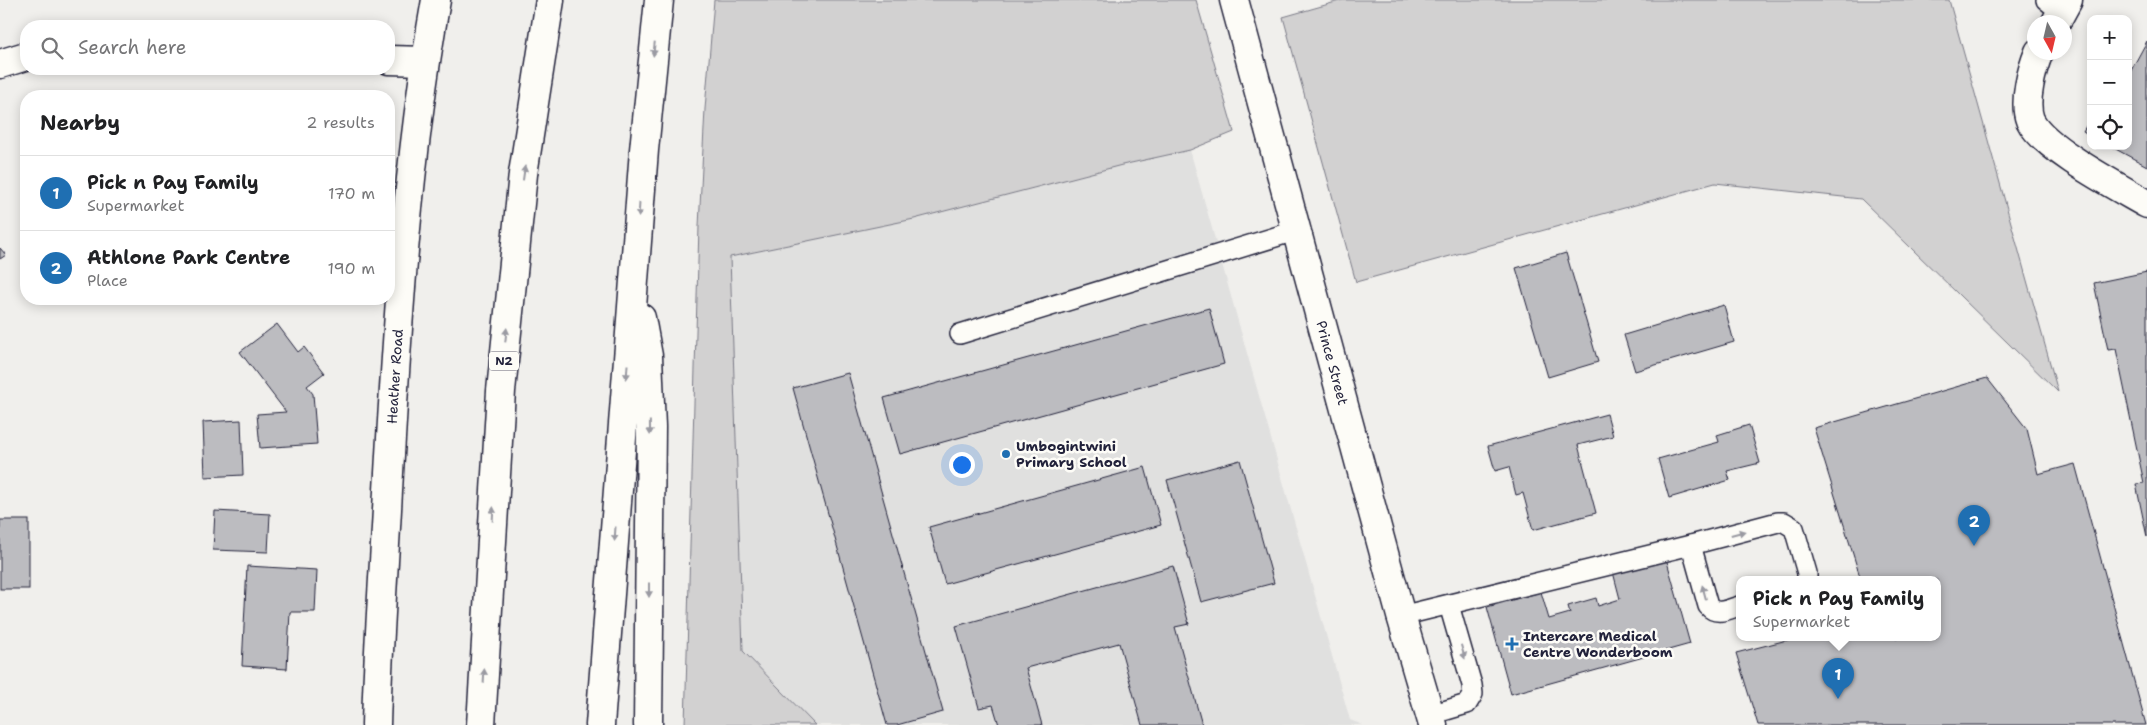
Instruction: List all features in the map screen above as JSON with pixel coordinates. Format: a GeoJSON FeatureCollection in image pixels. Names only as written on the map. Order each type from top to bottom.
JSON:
{"type":"FeatureCollection","features":[{"type":"Feature","properties":{"kind":"main road","name":"Heather Road"},"geometry":{"type":"LineString","coordinates":[[376,725],[377,674],[400,281],[425,61],[436,0]]}},
{"type":"Feature","properties":{"kind":"main road","name":"N2"},"geometry":{"type":"LineString","coordinates":[[481,725],[500,391],[523,174],[550,0]]}},
{"type":"Feature","properties":{"kind":"main road"},"geometry":{"type":"LineString","coordinates":[[600,725],[644,150],[659,0]]}},
{"type":"Feature","properties":{"kind":"main road","name":"Prince Street"},"geometry":{"type":"LineString","coordinates":[[1234,0],[1298,230],[1401,616],[1432,720]]}},
{"type":"Feature","properties":{"kind":"main road"},"geometry":{"type":"LineString","coordinates":[[0,64],[20,58]]}},
{"type":"Feature","properties":{"kind":"main road"},"geometry":{"type":"LineString","coordinates":[[395,60],[425,61]]}},
{"type":"Feature","properties":{"kind":"main road"},"geometry":{"type":"LineString","coordinates":[[2036,60],[2030,80],[2028,102],[2030,119],[2050,145],[2147,204]]}},
{"type":"Feature","properties":{"kind":"main road"},"geometry":{"type":"LineString","coordinates":[[634,275],[648,356],[651,427],[648,725]]}},
{"type":"Feature","properties":{"kind":"lane"},"geometry":{"type":"LineString","coordinates":[[960,334],[1298,230]]}},
{"type":"Feature","properties":{"kind":"lane"},"geometry":{"type":"LineString","coordinates":[[1401,616],[1784,522],[1794,528],[1807,576]]}},
{"type":"Feature","properties":{"kind":"lane"},"geometry":{"type":"LineString","coordinates":[[1691,545],[1708,606],[1711,610],[1720,612],[1736,607]]}},
{"type":"Feature","properties":{"kind":"lane"},"geometry":{"type":"LineString","coordinates":[[1432,720],[1467,704],[1473,694],[1449,605]]}},
{"type":"Feature","properties":{"kind":"shaded area"},"geometry":{"type":"Polygon","coordinates":[[[714,0],[1196,0],[1234,132],[1190,150],[1122,165],[914,219],[730,257],[743,651],[815,725],[685,725],[699,226],[705,109],[714,0]]]}},
{"type":"Feature","properties":{"kind":"shaded area"},"geometry":{"type":"Polygon","coordinates":[[[1343,0],[1949,0],[2058,392],[1861,199],[1715,183],[1356,282],[1283,17],[1343,0]]]}},
{"type":"Feature","properties":{"kind":"shaded area","name":"Umbogintwini Primary School"},"geometry":{"type":"Polygon","coordinates":[[[1190,150],[1350,720],[1363,725],[815,725],[743,651],[730,257],[914,219],[1122,165],[1190,150]]]}},
{"type":"Feature","properties":{"kind":"building"},"geometry":{"type":"Polygon","coordinates":[[[2147,41],[2147,166],[2117,150],[2132,150],[2132,69],[2147,41]]]}},
{"type":"Feature","properties":{"kind":"building"},"geometry":{"type":"Polygon","coordinates":[[[2087,124],[2087,134],[2083,131],[2087,124]]]}},
{"type":"Feature","properties":{"kind":"building"},"geometry":{"type":"Polygon","coordinates":[[[0,248],[6,255],[0,259],[0,248]]]}},
{"type":"Feature","properties":{"kind":"building"},"geometry":{"type":"Polygon","coordinates":[[[1566,253],[1598,362],[1548,377],[1516,268],[1566,253]]]}},
{"type":"Feature","properties":{"kind":"building"},"geometry":{"type":"Polygon","coordinates":[[[2147,272],[2147,537],[2136,484],[2144,483],[2116,349],[2108,350],[2094,283],[2147,272]]]}},
{"type":"Feature","properties":{"kind":"building"},"geometry":{"type":"Polygon","coordinates":[[[1724,305],[1734,342],[1635,371],[1624,335],[1724,305]]]}},
{"type":"Feature","properties":{"kind":"building"},"geometry":{"type":"Polygon","coordinates":[[[1209,308],[1224,364],[900,454],[884,398],[1209,308]]]}},
{"type":"Feature","properties":{"kind":"building"},"geometry":{"type":"Polygon","coordinates":[[[277,324],[298,352],[304,347],[324,373],[307,386],[313,394],[317,444],[260,448],[257,414],[286,412],[240,352],[277,324]]]}},
{"type":"Feature","properties":{"kind":"building"},"geometry":{"type":"Polygon","coordinates":[[[848,373],[943,712],[897,725],[887,725],[793,388],[848,373]]]}},
{"type":"Feature","properties":{"kind":"building"},"geometry":{"type":"Polygon","coordinates":[[[1987,378],[2027,429],[2038,474],[2075,464],[2146,725],[1758,725],[1736,653],[1783,641],[1941,641],[1941,576],[1860,576],[1814,428],[1987,378]]]}},
{"type":"Feature","properties":{"kind":"building"},"geometry":{"type":"Polygon","coordinates":[[[1607,414],[1613,436],[1578,445],[1596,513],[1533,530],[1523,493],[1516,495],[1509,467],[1495,471],[1488,446],[1607,414]]]}},
{"type":"Feature","properties":{"kind":"building"},"geometry":{"type":"Polygon","coordinates":[[[241,420],[243,475],[205,477],[203,422],[241,420]]]}},
{"type":"Feature","properties":{"kind":"building"},"geometry":{"type":"Polygon","coordinates":[[[1749,425],[1760,463],[1727,471],[1730,480],[1669,498],[1658,459],[1719,442],[1717,435],[1749,425]]]}},
{"type":"Feature","properties":{"kind":"building"},"geometry":{"type":"Polygon","coordinates":[[[1240,460],[1274,583],[1201,602],[1167,480],[1240,460]]]}},
{"type":"Feature","properties":{"kind":"building"},"geometry":{"type":"Polygon","coordinates":[[[1145,467],[1161,525],[945,584],[929,527],[1145,467]]]}},
{"type":"Feature","properties":{"kind":"building"},"geometry":{"type":"Polygon","coordinates":[[[215,511],[270,514],[268,552],[213,550],[215,511]]]}},
{"type":"Feature","properties":{"kind":"building"},"geometry":{"type":"Polygon","coordinates":[[[0,520],[29,520],[29,589],[0,589],[0,520]]]}},
{"type":"Feature","properties":{"kind":"building"},"geometry":{"type":"Polygon","coordinates":[[[1666,558],[1690,644],[1511,694],[1487,607],[1541,592],[1549,619],[1570,613],[1568,606],[1596,598],[1598,606],[1620,599],[1613,572],[1666,558]]]}},
{"type":"Feature","properties":{"kind":"building"},"geometry":{"type":"Polygon","coordinates":[[[247,566],[317,570],[315,612],[290,612],[287,669],[242,666],[247,566]]]}},
{"type":"Feature","properties":{"kind":"building"},"geometry":{"type":"Polygon","coordinates":[[[1173,566],[1189,624],[1175,627],[1202,725],[1142,725],[1119,643],[1026,668],[1042,725],[999,725],[993,705],[979,708],[956,626],[1173,566]]]}},
{"type":"Feature","properties":{"kind":"place","name":"Umbogintwini Primary School"},"geometry":{"type":"Point","coordinates":[1006,454]}},
{"type":"Feature","properties":{"kind":"place","name":"Athlone Park Centre"},"geometry":{"type":"Point","coordinates":[1974,546]}},
{"type":"Feature","properties":{"kind":"place","name":"Intercare Medical Centre Wonderboom"},"geometry":{"type":"Point","coordinates":[1512,644]}},
{"type":"Feature","properties":{"kind":"place","name":"Pick n Pay Family"},"geometry":{"type":"Point","coordinates":[1838,699]}}]}
